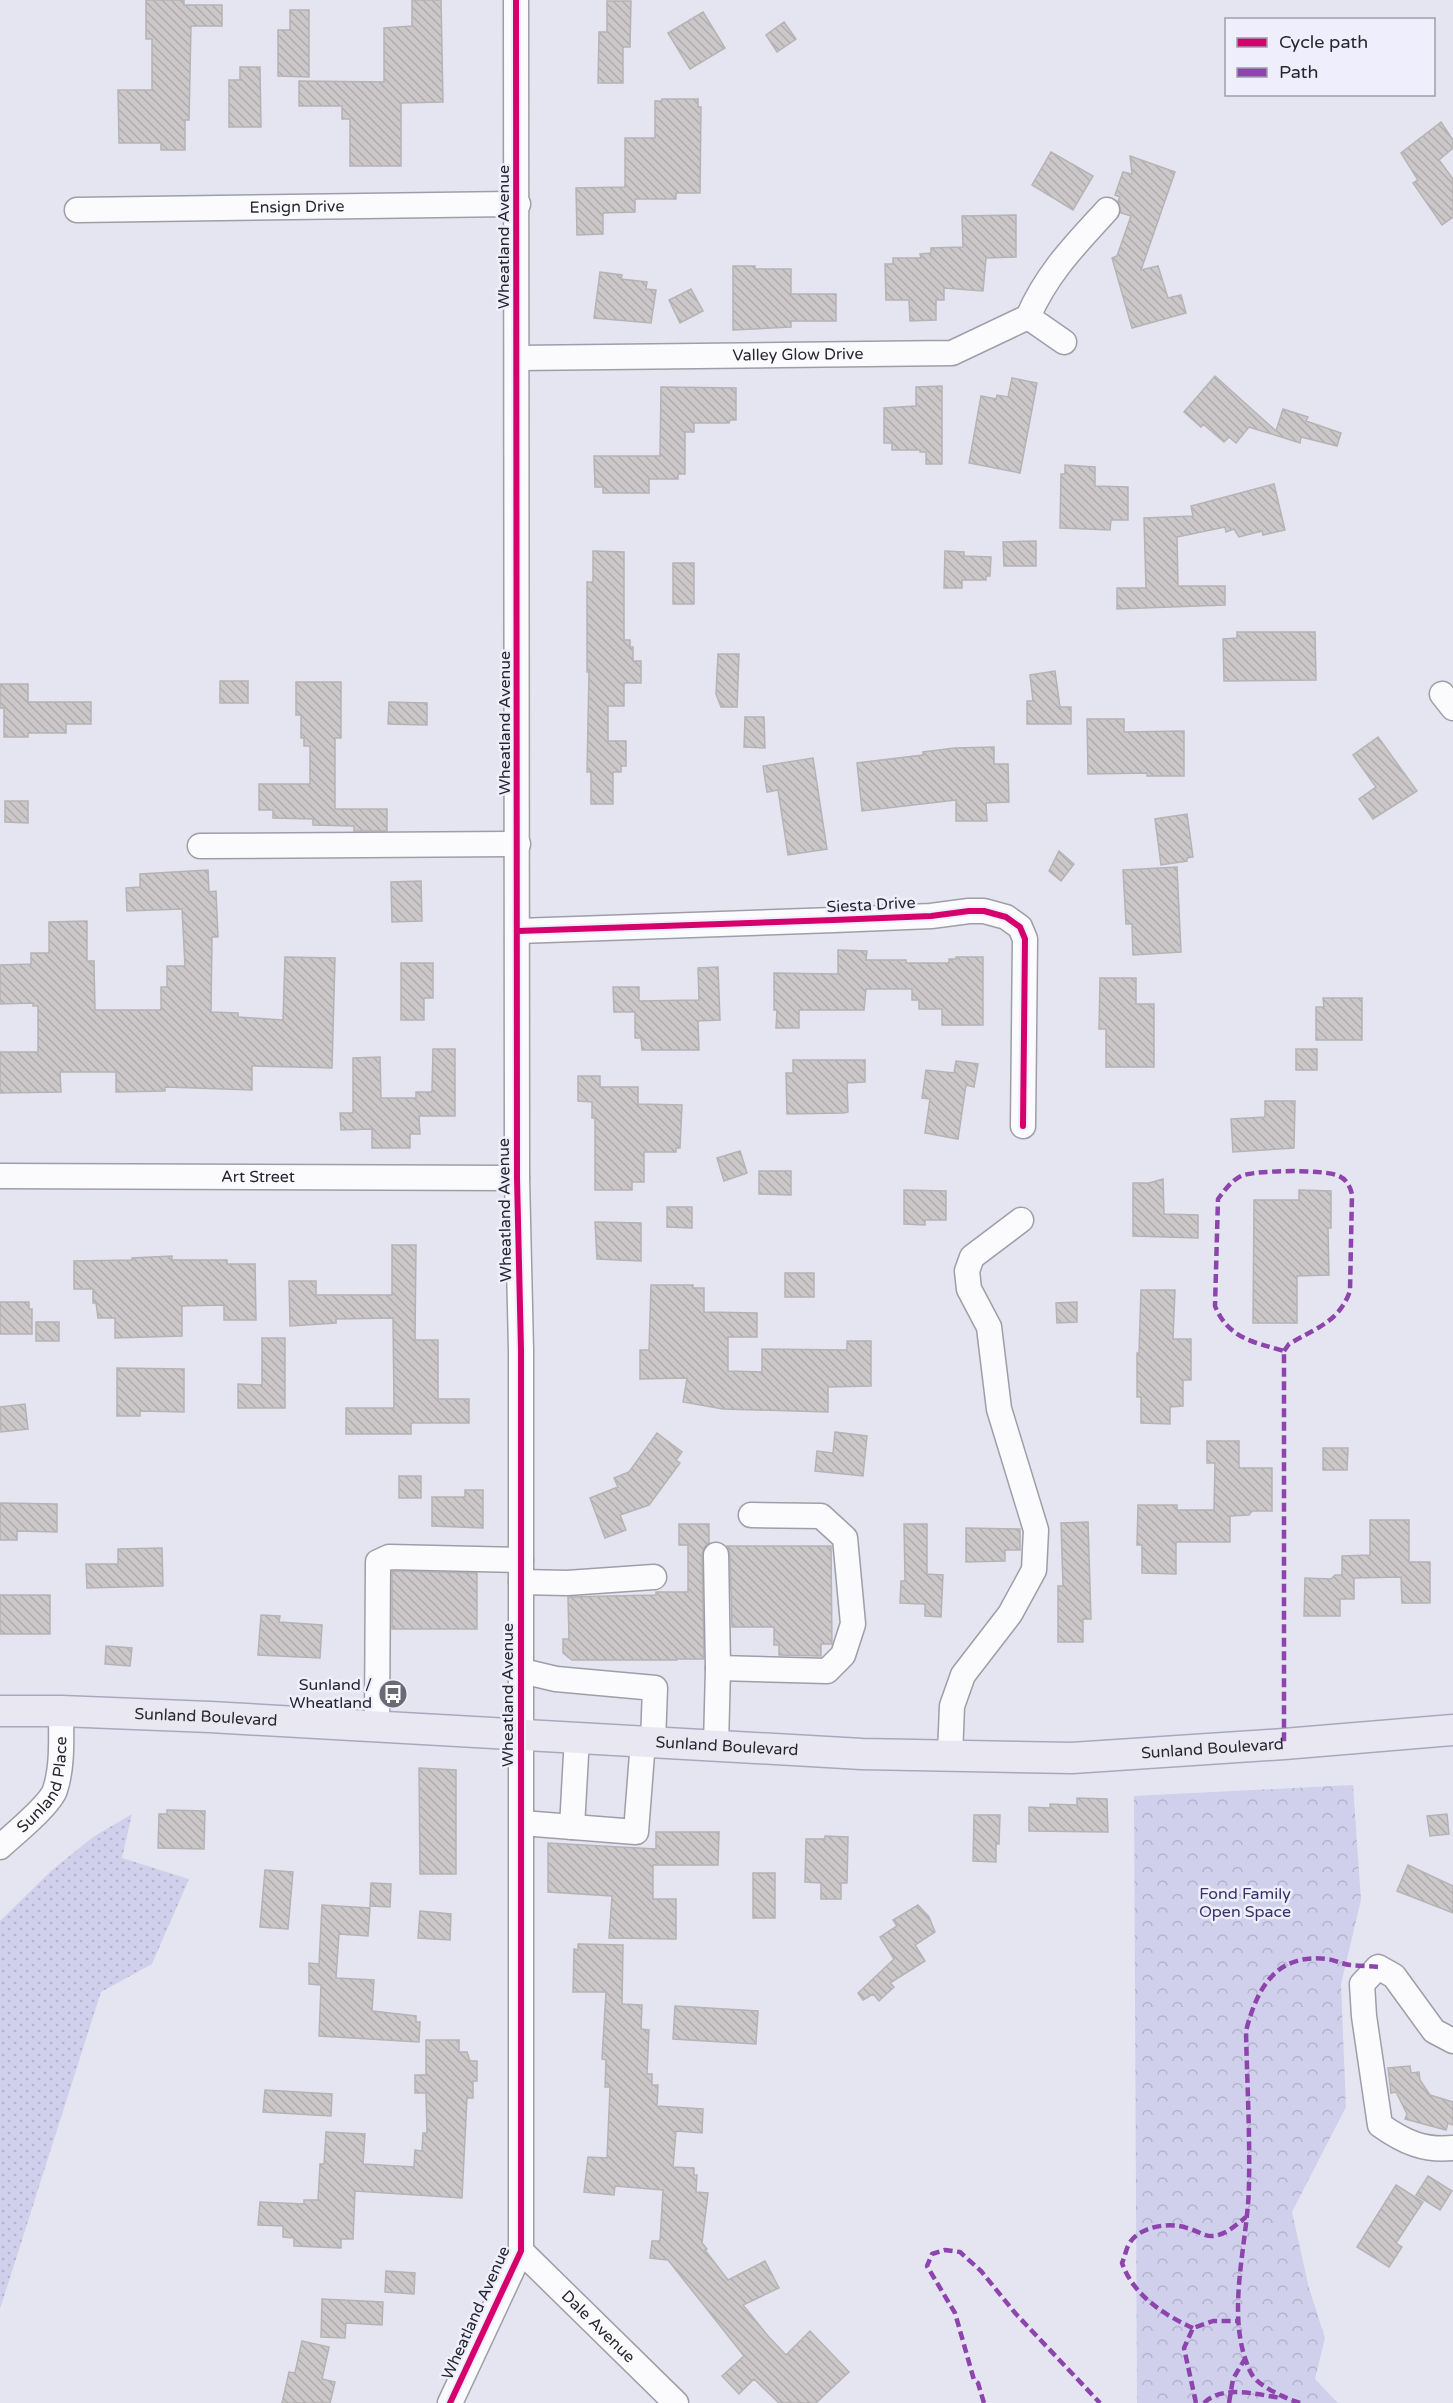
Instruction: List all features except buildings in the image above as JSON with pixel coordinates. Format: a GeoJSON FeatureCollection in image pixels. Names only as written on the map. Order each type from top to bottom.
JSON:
{"type":"FeatureCollection","features":[{"type":"Feature","properties":{"kind":"main road","name":"Sunland Boulevard"},"geometry":{"type":"LineString","coordinates":[[0,1710],[61,1710],[377,1726],[862,1754],[1088,1758],[1453,1730]]}},
{"type":"Feature","properties":{"kind":"street","name":"Wheatland Avenue"},"geometry":{"type":"LineString","coordinates":[[450,2403],[522,2251],[522,1671],[517,1178],[518,204],[516,0]]}},
{"type":"Feature","properties":{"kind":"street","name":"Ensign Drive"},"geometry":{"type":"LineString","coordinates":[[77,210],[518,204]]}},
{"type":"Feature","properties":{"kind":"street"},"geometry":{"type":"LineString","coordinates":[[1064,342],[1028,317],[1036,296],[1051,273],[1107,210]]}},
{"type":"Feature","properties":{"kind":"street","name":"Valley Glow Drive"},"geometry":{"type":"LineString","coordinates":[[518,358],[951,353],[1028,317]]}},
{"type":"Feature","properties":{"kind":"street"},"geometry":{"type":"LineString","coordinates":[[200,846],[518,844]]}},
{"type":"Feature","properties":{"kind":"street","name":"Siesta Drive"},"geometry":{"type":"LineString","coordinates":[[518,931],[931,916],[969,911],[998,914],[1020,927],[1026,939],[1023,1126]]}},
{"type":"Feature","properties":{"kind":"street","name":"Art Street"},"geometry":{"type":"LineString","coordinates":[[0,1176],[517,1178]]}},
{"type":"Feature","properties":{"kind":"street"},"geometry":{"type":"LineString","coordinates":[[950,1755],[952,1706],[963,1675],[1010,1614],[1034,1570],[1036,1530],[999,1409],[988,1327],[969,1289],[967,1271],[972,1257],[1021,1220]]}},
{"type":"Feature","properties":{"kind":"street"},"geometry":{"type":"LineString","coordinates":[[718,1668],[826,1671],[843,1655],[853,1624],[845,1538],[821,1516],[751,1515]]}},
{"type":"Feature","properties":{"kind":"street"},"geometry":{"type":"LineString","coordinates":[[716,1555],[718,1668],[716,1745]]}},
{"type":"Feature","properties":{"kind":"street"},"geometry":{"type":"LineString","coordinates":[[377,1726],[378,1562],[389,1557],[521,1571],[567,1583],[654,1576]]}},
{"type":"Feature","properties":{"kind":"street"},"geometry":{"type":"LineString","coordinates":[[522,1671],[556,1679],[655,1688],[636,1832],[522,1823]]}},
{"type":"Feature","properties":{"kind":"street","name":"Sunland Place"},"geometry":{"type":"LineString","coordinates":[[0,1847],[54,1791],[60,1751],[61,1710]]}},
{"type":"Feature","properties":{"kind":"street"},"geometry":{"type":"LineString","coordinates":[[572,1827],[577,1737]]}},
{"type":"Feature","properties":{"kind":"street"},"geometry":{"type":"LineString","coordinates":[[1453,2041],[1434,2031],[1394,1976],[1378,1967],[1362,1984],[1364,2016],[1380,2125],[1400,2139],[1434,2150],[1453,2148]]}},
{"type":"Feature","properties":{"kind":"street","name":"Dale Avenue"},"geometry":{"type":"LineString","coordinates":[[522,2251],[676,2403]]}},
{"type":"Feature","properties":{"kind":"green space","name":"Fond Family Open Space"},"geometry":{"type":"Polygon","coordinates":[[[1353,1785],[1361,1900],[1341,1984],[1346,2107],[1292,2212],[1309,2288],[1325,2338],[1315,2379],[1338,2403],[1137,2403],[1134,1796],[1353,1785]]]}},
{"type":"Feature","properties":{"kind":"green space"},"geometry":{"type":"Polygon","coordinates":[[[132,1814],[122,1858],[189,1879],[152,1964],[101,1992],[0,2309],[0,1921],[51,1871],[93,1837],[132,1814]]]}},
{"type":"Feature","properties":{"kind":"marked path"},"geometry":{"type":"LineString","coordinates":[[1284,1351],[1289,1344],[1333,1317],[1340,1310],[1350,1291],[1352,1194],[1344,1179],[1339,1176],[1320,1172],[1290,1171],[1248,1174],[1234,1180],[1218,1199],[1215,1306],[1220,1317],[1234,1332],[1252,1341],[1284,1351],[1284,1744]]}},
{"type":"Feature","properties":{"kind":"marked path"},"geometry":{"type":"LineString","coordinates":[[1300,2403],[1273,2391],[1254,2378],[1243,2351],[1239,2328],[1238,2303],[1249,2182],[1246,2031],[1263,1988],[1282,1968],[1294,1962],[1327,1959],[1350,1965],[1378,1967]]}},
{"type":"Feature","properties":{"kind":"marked path"},"geometry":{"type":"LineString","coordinates":[[1193,2328],[1171,2317],[1151,2303],[1134,2285],[1122,2263],[1128,2246],[1142,2232],[1157,2227],[1180,2226],[1214,2236],[1227,2231],[1246,2217]]}},
{"type":"Feature","properties":{"kind":"marked path"},"geometry":{"type":"LineString","coordinates":[[984,2403],[978,2383],[974,2380],[955,2313],[927,2266],[932,2254],[945,2250],[960,2252],[981,2271],[1016,2314],[1100,2403]]}},
{"type":"Feature","properties":{"kind":"marked path"},"geometry":{"type":"LineString","coordinates":[[1196,2403],[1184,2348],[1193,2328],[1213,2321],[1240,2321]]}},
{"type":"Feature","properties":{"kind":"marked path"},"geometry":{"type":"LineString","coordinates":[[1229,2403],[1233,2379],[1246,2357]]}},
{"type":"Feature","properties":{"kind":"marked path"},"geometry":{"type":"LineString","coordinates":[[1204,2403],[1212,2397],[1231,2392],[1282,2398]]}},
{"type":"Feature","properties":{"kind":"cycle path"},"geometry":{"type":"LineString","coordinates":[[450,2403],[521,2251],[521,1350],[517,1178],[516,0]]}},
{"type":"Feature","properties":{"kind":"cycle path"},"geometry":{"type":"LineString","coordinates":[[518,931],[931,916],[969,911],[984,911],[1006,917],[1020,927],[1025,939],[1023,1126]]}},
{"type":"Feature","properties":{"kind":"place","name":"Sunland / Wheatland"},"geometry":{"type":"Point","coordinates":[393,1694]}}]}
